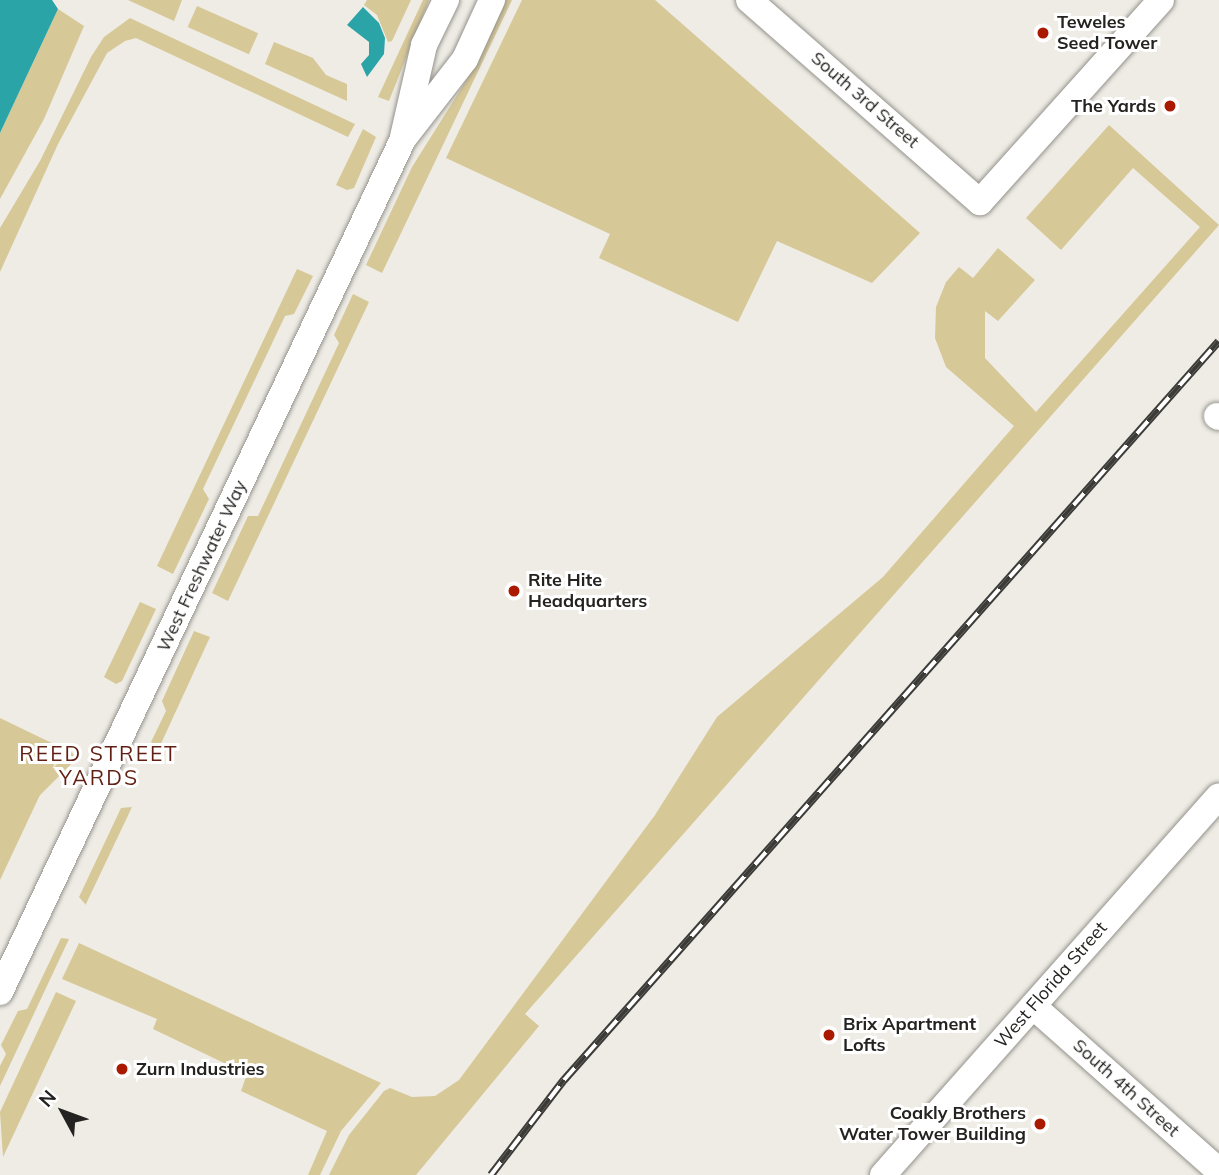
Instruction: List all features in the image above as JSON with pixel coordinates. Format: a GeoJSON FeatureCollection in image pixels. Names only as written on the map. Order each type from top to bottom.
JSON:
{"type":"FeatureCollection","features":[{"type":"Feature","properties":{"kind":"street","name":"West Freshwater Way"},"geometry":{"type":"LineString","coordinates":[[403,139],[424,46],[446,0]]}},
{"type":"Feature","properties":{"kind":"street","name":"West Freshwater Way"},"geometry":{"type":"LineString","coordinates":[[0,992],[403,139],[465,59],[492,0]]}},
{"type":"Feature","properties":{"kind":"street","name":"South 3rd Street"},"geometry":{"type":"LineString","coordinates":[[749,0],[980,202],[1161,0]]}},
{"type":"Feature","properties":{"kind":"street","name":"West Florida Street"},"geometry":{"type":"LineString","coordinates":[[883,1175],[1219,796]]}},
{"type":"Feature","properties":{"kind":"street","name":"South 4th Street"},"geometry":{"type":"LineString","coordinates":[[1033,1006],[1219,1171]]}},
{"type":"Feature","properties":{"kind":"shaded area"},"geometry":{"type":"Polygon","coordinates":[[[128,0],[182,0],[174,21],[128,0]]]}},
{"type":"Feature","properties":{"kind":"shaded area"},"geometry":{"type":"Polygon","coordinates":[[[367,0],[411,0],[392,41],[388,42],[377,15],[364,5],[367,0]]]}},
{"type":"Feature","properties":{"kind":"shaded area"},"geometry":{"type":"Polygon","coordinates":[[[423,0],[429,0],[389,101],[378,97],[423,0]]]}},
{"type":"Feature","properties":{"kind":"shaded area"},"geometry":{"type":"Polygon","coordinates":[[[506,0],[512,0],[382,273],[366,265],[412,167],[471,73],[506,0]]]}},
{"type":"Feature","properties":{"kind":"shaded area"},"geometry":{"type":"Polygon","coordinates":[[[522,0],[655,0],[920,233],[872,283],[777,241],[738,322],[599,258],[610,234],[446,158],[522,0]]]}},
{"type":"Feature","properties":{"kind":"shaded area"},"geometry":{"type":"Polygon","coordinates":[[[197,6],[258,33],[249,54],[188,27],[197,6]]]}},
{"type":"Feature","properties":{"kind":"shaded area"},"geometry":{"type":"Polygon","coordinates":[[[58,9],[84,26],[44,119],[0,199],[0,133],[58,9]]]}},
{"type":"Feature","properties":{"kind":"shaded area"},"geometry":{"type":"Polygon","coordinates":[[[130,18],[355,124],[348,137],[136,38],[125,41],[107,53],[58,144],[0,272],[0,228],[40,161],[91,57],[104,37],[130,18]]]}},
{"type":"Feature","properties":{"kind":"shaded area"},"geometry":{"type":"Polygon","coordinates":[[[274,42],[313,58],[326,75],[347,84],[347,101],[265,64],[274,42]]]}},
{"type":"Feature","properties":{"kind":"shaded area"},"geometry":{"type":"Polygon","coordinates":[[[1109,125],[1219,225],[525,1014],[539,1026],[416,1175],[329,1175],[349,1135],[384,1091],[390,1088],[412,1097],[435,1096],[459,1080],[655,815],[717,717],[883,577],[1014,426],[946,367],[935,338],[936,307],[946,282],[959,267],[973,278],[998,248],[1035,280],[998,321],[985,311],[985,358],[1036,412],[1200,227],[1133,168],[1061,250],[1026,218],[1109,125]]]}},
{"type":"Feature","properties":{"kind":"shaded area"},"geometry":{"type":"Polygon","coordinates":[[[363,129],[376,137],[354,188],[347,190],[336,185],[363,129]]]}},
{"type":"Feature","properties":{"kind":"shaded area"},"geometry":{"type":"Polygon","coordinates":[[[297,269],[313,276],[294,314],[285,316],[203,489],[209,499],[173,574],[157,566],[297,269]]]}},
{"type":"Feature","properties":{"kind":"shaded area"},"geometry":{"type":"Polygon","coordinates":[[[353,294],[369,302],[228,601],[212,593],[248,516],[258,516],[339,343],[334,335],[353,294]]]}},
{"type":"Feature","properties":{"kind":"shaded area"},"geometry":{"type":"Polygon","coordinates":[[[140,602],[156,609],[122,681],[116,684],[104,677],[140,602]]]}},
{"type":"Feature","properties":{"kind":"shaded area"},"geometry":{"type":"Polygon","coordinates":[[[194,631],[210,637],[159,748],[151,742],[166,711],[162,701],[194,631]]]}},
{"type":"Feature","properties":{"kind":"shaded area"},"geometry":{"type":"Polygon","coordinates":[[[0,718],[62,748],[0,880],[0,718]]]}},
{"type":"Feature","properties":{"kind":"shaded area"},"geometry":{"type":"Polygon","coordinates":[[[70,751],[77,758],[0,835],[0,821],[70,751]]]}},
{"type":"Feature","properties":{"kind":"shaded area"},"geometry":{"type":"Polygon","coordinates":[[[132,807],[86,905],[79,897],[121,808],[132,807]]]}},
{"type":"Feature","properties":{"kind":"shaded area"},"geometry":{"type":"Polygon","coordinates":[[[61,938],[69,939],[0,1086],[0,1066],[6,1054],[1,1045],[18,1011],[27,1009],[61,938]]]}},
{"type":"Feature","properties":{"kind":"shaded area"},"geometry":{"type":"Polygon","coordinates":[[[79,943],[381,1083],[341,1131],[320,1175],[308,1175],[327,1131],[241,1091],[247,1074],[153,1029],[157,1019],[62,979],[79,943]]]}},
{"type":"Feature","properties":{"kind":"shaded area"},"geometry":{"type":"Polygon","coordinates":[[[56,992],[76,1001],[3,1157],[0,1112],[56,992]]]}},
{"type":"Feature","properties":{"kind":"water"},"geometry":{"type":"Polygon","coordinates":[[[0,0],[52,0],[58,9],[0,133],[0,0]]]}},
{"type":"Feature","properties":{"kind":"water"},"geometry":{"type":"Polygon","coordinates":[[[363,7],[379,23],[385,38],[384,54],[367,77],[361,64],[369,55],[369,42],[347,25],[363,7]]]}},
{"type":"Feature","properties":{"kind":"railway"},"geometry":{"type":"LineString","coordinates":[[491,1175],[564,1080],[1219,341]]}},
{"type":"Feature","properties":{"kind":"place","name":"Teweles Seed Tower"},"geometry":{"type":"Point","coordinates":[1043,33]}},
{"type":"Feature","properties":{"kind":"place","name":"The Yards"},"geometry":{"type":"Point","coordinates":[1170,106]}},
{"type":"Feature","properties":{"kind":"place","name":"Rite Hite Headquarters"},"geometry":{"type":"Point","coordinates":[514,591]}},
{"type":"Feature","properties":{"kind":"place","name":"Brix Apartment Lofts"},"geometry":{"type":"Point","coordinates":[829,1035]}},
{"type":"Feature","properties":{"kind":"place","name":"Zurn Industries"},"geometry":{"type":"Point","coordinates":[122,1069]}},
{"type":"Feature","properties":{"kind":"place","name":"Coakly Brothers Water Tower Building"},"geometry":{"type":"Point","coordinates":[1040,1124]}},
{"type":"Feature","properties":{"kind":"district","name":"REED STREET YARDS"},"geometry":{"type":"Point","coordinates":[99,765]}}]}
